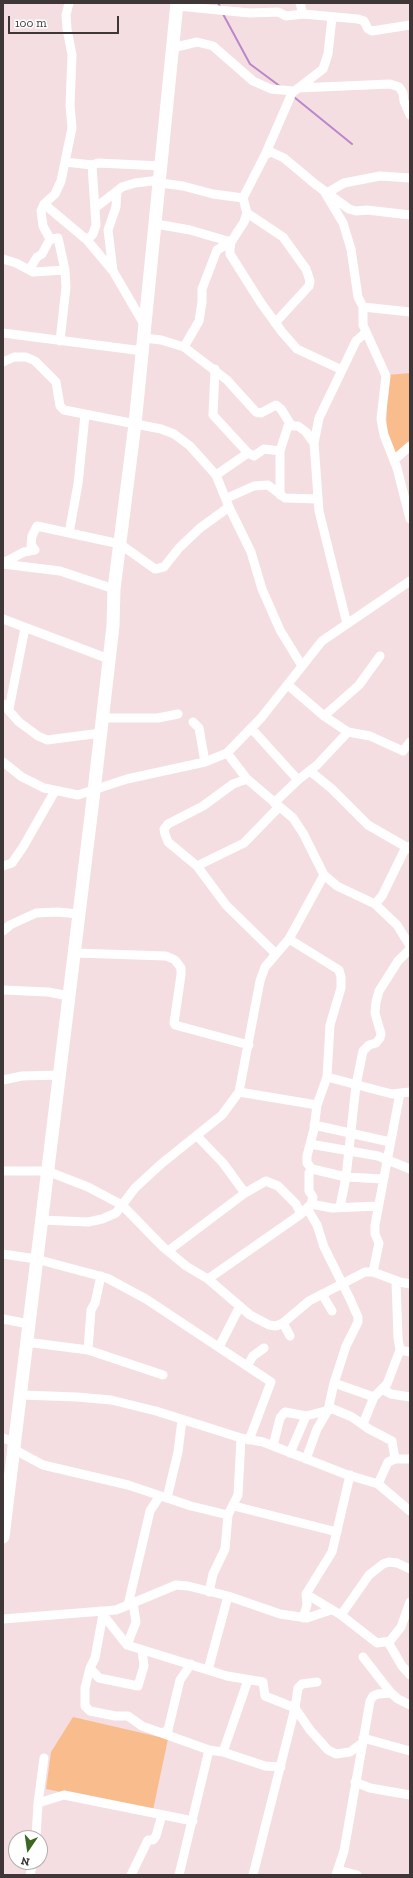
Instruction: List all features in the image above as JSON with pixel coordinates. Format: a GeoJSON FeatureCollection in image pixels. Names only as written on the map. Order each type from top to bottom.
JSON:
{"type":"FeatureCollection","features":[{"type":"Feature","properties":{"kind":"main road"},"geometry":{"type":"LineString","coordinates":[[3,1537],[10,1443],[21,1395],[26,1342],[75,953],[78,914],[113,626],[114,589],[135,424],[177,5]]}},
{"type":"Feature","properties":{"kind":"street"},"geometry":{"type":"LineString","coordinates":[[50,238],[42,226],[41,211],[44,204],[55,194],[61,181],[72,128],[70,105],[72,55],[66,15],[69,3]]}},
{"type":"Feature","properties":{"kind":"street"},"geometry":{"type":"LineString","coordinates":[[300,3],[303,14]]}},
{"type":"Feature","properties":{"kind":"street"},"geometry":{"type":"LineString","coordinates":[[177,5],[238,13],[278,12],[286,16],[303,14],[358,19],[364,21],[368,29],[372,31],[410,25]]}},
{"type":"Feature","properties":{"kind":"street"},"geometry":{"type":"LineString","coordinates":[[184,347],[198,321],[202,302],[202,289],[217,250],[231,242],[244,222],[247,213],[243,198],[295,90],[323,69],[328,54],[332,17]]}},
{"type":"Feature","properties":{"kind":"street"},"geometry":{"type":"LineString","coordinates":[[172,48],[197,42],[213,46],[253,81],[271,89],[295,90],[390,84],[399,88],[403,93],[404,101],[410,115]]}},
{"type":"Feature","properties":{"kind":"street"},"geometry":{"type":"LineString","coordinates":[[265,155],[271,152],[284,158],[325,192],[356,211],[367,210],[410,215]]}},
{"type":"Feature","properties":{"kind":"street"},"geometry":{"type":"LineString","coordinates":[[65,162],[92,165],[98,163],[162,166]]}},
{"type":"Feature","properties":{"kind":"street"},"geometry":{"type":"LineString","coordinates":[[87,240],[93,234],[96,225],[92,165]]}},
{"type":"Feature","properties":{"kind":"street"},"geometry":{"type":"LineString","coordinates":[[325,192],[344,183],[380,176],[410,178]]}},
{"type":"Feature","properties":{"kind":"street"},"geometry":{"type":"LineString","coordinates":[[95,210],[122,187],[135,183],[160,182],[184,186],[214,194],[243,198]]}},
{"type":"Feature","properties":{"kind":"street"},"geometry":{"type":"LineString","coordinates":[[113,271],[108,230],[116,207],[117,191]]}},
{"type":"Feature","properties":{"kind":"street"},"geometry":{"type":"LineString","coordinates":[[325,192],[343,223],[351,249],[358,297],[364,307],[363,326],[386,376],[381,419],[384,435],[394,460],[410,519]]}},
{"type":"Feature","properties":{"kind":"street"},"geometry":{"type":"LineString","coordinates":[[44,204],[87,240],[113,271],[144,338]]}},
{"type":"Feature","properties":{"kind":"street"},"geometry":{"type":"LineString","coordinates":[[95,210],[116,207]]}},
{"type":"Feature","properties":{"kind":"street"},"geometry":{"type":"LineString","coordinates":[[247,213],[283,237],[306,269],[310,281],[309,286],[275,322]]}},
{"type":"Feature","properties":{"kind":"street"},"geometry":{"type":"LineString","coordinates":[[156,224],[190,230],[231,242]]}},
{"type":"Feature","properties":{"kind":"street"},"geometry":{"type":"LineString","coordinates":[[50,238],[58,238],[65,270],[66,287],[60,341]]}},
{"type":"Feature","properties":{"kind":"street"},"geometry":{"type":"LineString","coordinates":[[29,270],[37,257],[42,254],[50,238]]}},
{"type":"Feature","properties":{"kind":"street"},"geometry":{"type":"LineString","coordinates":[[231,242],[230,254],[275,322],[297,349],[342,370]]}},
{"type":"Feature","properties":{"kind":"street"},"geometry":{"type":"LineString","coordinates":[[3,259],[32,272],[65,270]]}},
{"type":"Feature","properties":{"kind":"street"},"geometry":{"type":"LineString","coordinates":[[364,307],[410,312]]}},
{"type":"Feature","properties":{"kind":"street"},"geometry":{"type":"LineString","coordinates":[[346,624],[331,564],[318,500],[314,443],[319,418],[356,341],[366,332]]}},
{"type":"Feature","properties":{"kind":"street"},"geometry":{"type":"LineString","coordinates":[[3,333],[60,341],[144,338],[161,340],[184,347],[215,369],[256,412],[261,413],[276,405],[281,409],[291,425]]}},
{"type":"Feature","properties":{"kind":"street"},"geometry":{"type":"LineString","coordinates":[[3,362],[14,357],[26,357],[35,361],[56,382],[60,406],[64,410],[161,429],[174,434],[190,446],[216,475],[227,498],[229,507],[252,552],[262,589],[280,630],[302,666]]}},
{"type":"Feature","properties":{"kind":"street"},"geometry":{"type":"LineString","coordinates":[[215,369],[213,415],[248,453],[254,456],[264,449],[280,451]]}},
{"type":"Feature","properties":{"kind":"street"},"geometry":{"type":"LineString","coordinates":[[69,533],[78,484],[85,415]]}},
{"type":"Feature","properties":{"kind":"street"},"geometry":{"type":"LineString","coordinates":[[280,495],[280,451],[282,449],[286,429],[291,425],[298,426],[306,432],[314,443]]}},
{"type":"Feature","properties":{"kind":"street"},"geometry":{"type":"LineString","coordinates":[[394,460],[410,446]]}},
{"type":"Feature","properties":{"kind":"street"},"geometry":{"type":"LineString","coordinates":[[216,475],[248,453]]}},
{"type":"Feature","properties":{"kind":"street"},"geometry":{"type":"LineString","coordinates":[[227,498],[254,486],[268,485],[280,495],[290,499],[318,500]]}},
{"type":"Feature","properties":{"kind":"street"},"geometry":{"type":"LineString","coordinates":[[3,563],[24,552],[35,550],[31,545],[32,536],[37,526],[120,544],[156,569],[164,567],[179,548],[200,528],[229,507]]}},
{"type":"Feature","properties":{"kind":"street"},"geometry":{"type":"LineString","coordinates":[[3,563],[60,572],[114,589]]}},
{"type":"Feature","properties":{"kind":"street"},"geometry":{"type":"LineString","coordinates":[[3,762],[22,777],[54,791],[78,795],[94,792],[127,779],[205,762],[227,753],[252,728],[322,641],[410,581]]}},
{"type":"Feature","properties":{"kind":"street"},"geometry":{"type":"LineString","coordinates":[[3,619],[109,659]]}},
{"type":"Feature","properties":{"kind":"street"},"geometry":{"type":"LineString","coordinates":[[25,628],[6,707],[19,722],[38,736],[47,740],[100,734]]}},
{"type":"Feature","properties":{"kind":"street"},"geometry":{"type":"LineString","coordinates":[[324,716],[359,686],[380,656]]}},
{"type":"Feature","properties":{"kind":"street"},"geometry":{"type":"LineString","coordinates":[[288,685],[324,716],[348,732],[370,736],[403,751],[410,742]]}},
{"type":"Feature","properties":{"kind":"street"},"geometry":{"type":"LineString","coordinates":[[102,718],[158,718],[178,714]]}},
{"type":"Feature","properties":{"kind":"street"},"geometry":{"type":"LineString","coordinates":[[193,722],[199,728],[205,762]]}},
{"type":"Feature","properties":{"kind":"street"},"geometry":{"type":"LineString","coordinates":[[252,728],[298,780]]}},
{"type":"Feature","properties":{"kind":"street"},"geometry":{"type":"LineString","coordinates":[[197,866],[244,844],[298,780],[310,771],[348,732]]}},
{"type":"Feature","properties":{"kind":"street"},"geometry":{"type":"LineString","coordinates":[[227,753],[247,779],[293,818],[303,833],[324,875],[337,886],[375,904],[406,932],[410,948],[398,961],[379,991],[375,1013],[381,1034],[380,1038],[376,1043],[369,1045],[363,1050],[356,1085],[346,1177],[340,1207]]}},
{"type":"Feature","properties":{"kind":"street"},"geometry":{"type":"LineString","coordinates":[[310,771],[355,811],[368,825],[409,847],[404,851],[382,896],[375,904]]}},
{"type":"Feature","properties":{"kind":"street"},"geometry":{"type":"LineString","coordinates":[[247,779],[233,784],[203,806],[168,824],[164,829],[168,842],[197,866],[226,905],[276,954]]}},
{"type":"Feature","properties":{"kind":"street"},"geometry":{"type":"LineString","coordinates":[[3,866],[12,863],[23,847],[54,791]]}},
{"type":"Feature","properties":{"kind":"street"},"geometry":{"type":"LineString","coordinates":[[41,1220],[88,1222],[116,1213],[135,1188],[161,1164],[222,1115],[239,1092],[260,981],[265,968],[289,939],[324,875]]}},
{"type":"Feature","properties":{"kind":"street"},"geometry":{"type":"LineString","coordinates":[[3,931],[10,925],[36,913],[58,912],[78,914]]}},
{"type":"Feature","properties":{"kind":"street"},"geometry":{"type":"LineString","coordinates":[[289,939],[339,970],[341,977],[340,988],[330,1025],[327,1078],[317,1105],[307,1163],[312,1170],[346,1177],[383,1179]]}},
{"type":"Feature","properties":{"kind":"street"},"geometry":{"type":"LineString","coordinates":[[75,953],[166,956],[175,960],[181,968],[181,975],[174,1023],[175,1025],[249,1045]]}},
{"type":"Feature","properties":{"kind":"street"},"geometry":{"type":"LineString","coordinates":[[3,990],[48,992],[69,996]]}},
{"type":"Feature","properties":{"kind":"street"},"geometry":{"type":"LineString","coordinates":[[3,1080],[22,1076],[60,1075]]}},
{"type":"Feature","properties":{"kind":"street"},"geometry":{"type":"LineString","coordinates":[[327,1078],[392,1094],[410,1092]]}},
{"type":"Feature","properties":{"kind":"street"},"geometry":{"type":"LineString","coordinates":[[239,1092],[317,1105]]}},
{"type":"Feature","properties":{"kind":"street"},"geometry":{"type":"LineString","coordinates":[[373,1272],[379,1243],[375,1234],[378,1206],[400,1093]]}},
{"type":"Feature","properties":{"kind":"street"},"geometry":{"type":"LineString","coordinates":[[314,1125],[390,1142]]}},
{"type":"Feature","properties":{"kind":"street"},"geometry":{"type":"LineString","coordinates":[[197,1136],[223,1164],[245,1193]]}},
{"type":"Feature","properties":{"kind":"street"},"geometry":{"type":"LineString","coordinates":[[310,1144],[348,1150],[387,1159],[410,1169]]}},
{"type":"Feature","properties":{"kind":"street"},"geometry":{"type":"LineString","coordinates":[[208,1279],[306,1208],[313,1197],[309,1191],[309,1173],[312,1170]]}},
{"type":"Feature","properties":{"kind":"street"},"geometry":{"type":"LineString","coordinates":[[3,1171],[47,1171],[88,1187],[122,1205],[168,1251],[186,1266],[208,1279],[262,1323],[276,1326],[283,1323],[309,1301],[365,1272],[373,1272],[396,1281],[410,1284]]}},
{"type":"Feature","properties":{"kind":"street"},"geometry":{"type":"LineString","coordinates":[[168,1251],[245,1193],[266,1181],[278,1186],[296,1204],[306,1208],[378,1206]]}},
{"type":"Feature","properties":{"kind":"street"},"geometry":{"type":"LineString","coordinates":[[306,1208],[317,1225],[324,1247],[358,1317],[358,1322],[346,1346],[334,1383],[328,1410],[317,1429],[306,1459]]}},
{"type":"Feature","properties":{"kind":"street"},"geometry":{"type":"LineString","coordinates":[[3,1254],[36,1259],[101,1276],[146,1299],[271,1382],[245,1439],[238,1495],[234,1506],[228,1515],[225,1549],[212,1574],[209,1592]]}},
{"type":"Feature","properties":{"kind":"street"},"geometry":{"type":"LineString","coordinates":[[88,1350],[91,1310],[95,1303],[101,1276]]}},
{"type":"Feature","properties":{"kind":"street"},"geometry":{"type":"LineString","coordinates":[[363,1424],[374,1397],[387,1384],[400,1350],[398,1338],[396,1281]]}},
{"type":"Feature","properties":{"kind":"street"},"geometry":{"type":"LineString","coordinates":[[322,1294],[332,1312]]}},
{"type":"Feature","properties":{"kind":"street"},"geometry":{"type":"LineString","coordinates":[[219,1347],[240,1306]]}},
{"type":"Feature","properties":{"kind":"street"},"geometry":{"type":"LineString","coordinates":[[3,1319],[29,1324]]}},
{"type":"Feature","properties":{"kind":"street"},"geometry":{"type":"LineString","coordinates":[[283,1323],[290,1336]]}},
{"type":"Feature","properties":{"kind":"street"},"geometry":{"type":"LineString","coordinates":[[26,1342],[88,1350],[163,1375]]}},
{"type":"Feature","properties":{"kind":"street"},"geometry":{"type":"LineString","coordinates":[[247,1366],[253,1356],[264,1348]]}},
{"type":"Feature","properties":{"kind":"street"},"geometry":{"type":"LineString","coordinates":[[400,1350],[410,1352]]}},
{"type":"Feature","properties":{"kind":"street"},"geometry":{"type":"LineString","coordinates":[[334,1383],[374,1397]]}},
{"type":"Feature","properties":{"kind":"street"},"geometry":{"type":"LineString","coordinates":[[382,1390],[391,1394],[410,1397]]}},
{"type":"Feature","properties":{"kind":"street"},"geometry":{"type":"LineString","coordinates":[[21,1395],[111,1400],[273,1446],[378,1484],[410,1511]]}},
{"type":"Feature","properties":{"kind":"street"},"geometry":{"type":"LineString","coordinates":[[273,1446],[280,1418],[285,1412],[306,1416],[320,1414],[333,1409],[392,1441],[395,1459]]}},
{"type":"Feature","properties":{"kind":"street"},"geometry":{"type":"LineString","coordinates":[[290,1452],[306,1416]]}},
{"type":"Feature","properties":{"kind":"street"},"geometry":{"type":"LineString","coordinates":[[127,1645],[136,1622],[131,1604],[150,1511],[163,1497],[178,1452],[182,1420]]}},
{"type":"Feature","properties":{"kind":"street"},"geometry":{"type":"LineString","coordinates":[[10,1443],[43,1465],[128,1485],[191,1506],[228,1515]]}},
{"type":"Feature","properties":{"kind":"street"},"geometry":{"type":"LineString","coordinates":[[378,1484],[388,1462],[395,1459],[410,1459]]}},
{"type":"Feature","properties":{"kind":"street"},"geometry":{"type":"LineString","coordinates":[[303,1618],[307,1605],[306,1594],[332,1552],[350,1475]]}},
{"type":"Feature","properties":{"kind":"street"},"geometry":{"type":"LineString","coordinates":[[234,1506],[337,1532]]}},
{"type":"Feature","properties":{"kind":"street"},"geometry":{"type":"LineString","coordinates":[[341,1615],[369,1575],[383,1564],[389,1562],[408,1566]]}},
{"type":"Feature","properties":{"kind":"street"},"geometry":{"type":"LineString","coordinates":[[3,1619],[116,1610],[176,1586],[188,1586],[228,1596],[280,1614],[303,1618],[331,1610]]}},
{"type":"Feature","properties":{"kind":"street"},"geometry":{"type":"LineString","coordinates":[[306,1594],[341,1615],[377,1643],[388,1642],[400,1627],[410,1602]]}},
{"type":"Feature","properties":{"kind":"street"},"geometry":{"type":"LineString","coordinates":[[208,1670],[228,1596]]}},
{"type":"Feature","properties":{"kind":"street"},"geometry":{"type":"LineString","coordinates":[[102,1612],[127,1645],[208,1670],[248,1680],[263,1682],[266,1696],[295,1708],[310,1730],[328,1750],[336,1754],[350,1752],[363,1740]]}},
{"type":"Feature","properties":{"kind":"street"},"geometry":{"type":"LineString","coordinates":[[102,1612],[95,1658],[90,1668],[85,1688],[85,1706],[90,1711],[115,1716],[128,1716],[142,1726],[210,1750],[223,1752],[265,1766],[281,1767]]}},
{"type":"Feature","properties":{"kind":"street"},"geometry":{"type":"LineString","coordinates":[[388,1642],[402,1666],[410,1675]]}},
{"type":"Feature","properties":{"kind":"street"},"geometry":{"type":"LineString","coordinates":[[90,1668],[99,1678],[138,1686],[144,1666],[142,1650]]}},
{"type":"Feature","properties":{"kind":"street"},"geometry":{"type":"LineString","coordinates":[[363,1656],[391,1693],[398,1699],[410,1705]]}},
{"type":"Feature","properties":{"kind":"street"},"geometry":{"type":"LineString","coordinates":[[162,1733],[168,1730],[180,1680],[191,1664]]}},
{"type":"Feature","properties":{"kind":"street"},"geometry":{"type":"LineString","coordinates":[[223,1752],[248,1680]]}},
{"type":"Feature","properties":{"kind":"street"},"geometry":{"type":"LineString","coordinates":[[253,1875],[281,1767],[295,1708],[298,1688],[302,1684],[318,1682]]}},
{"type":"Feature","properties":{"kind":"street"},"geometry":{"type":"LineString","coordinates":[[357,1875],[337,1873],[344,1851],[370,1701],[373,1696],[391,1693]]}},
{"type":"Feature","properties":{"kind":"street"},"geometry":{"type":"LineString","coordinates":[[363,1740],[410,1751]]}},
{"type":"Feature","properties":{"kind":"street"},"geometry":{"type":"LineString","coordinates":[[179,1875],[210,1750]]}},
{"type":"Feature","properties":{"kind":"street"},"geometry":{"type":"LineString","coordinates":[[36,1830],[38,1803],[44,1758]]}},
{"type":"Feature","properties":{"kind":"street"},"geometry":{"type":"LineString","coordinates":[[356,1782],[370,1788],[410,1795]]}},
{"type":"Feature","properties":{"kind":"street"},"geometry":{"type":"LineString","coordinates":[[38,1803],[64,1795],[193,1821]]}},
{"type":"Feature","properties":{"kind":"street"},"geometry":{"type":"LineString","coordinates":[[131,1875],[148,1840],[154,1840],[162,1815]]}},
{"type":"Feature","properties":{"kind":"shaded area"},"geometry":{"type":"Polygon","coordinates":[[[410,373],[410,444],[395,456],[386,434],[388,375],[410,373]]]}},
{"type":"Feature","properties":{"kind":"shaded area"},"geometry":{"type":"Polygon","coordinates":[[[73,1717],[168,1739],[153,1810],[46,1789],[51,1752],[73,1717]]]}},
{"type":"Feature","properties":{"kind":"waterway"},"geometry":{"type":"LineString","coordinates":[[218,3],[221,8]]}},
{"type":"Feature","properties":{"kind":"waterway"},"geometry":{"type":"LineString","coordinates":[[223,14],[250,64],[281,87]]}},
{"type":"Feature","properties":{"kind":"waterway"},"geometry":{"type":"LineString","coordinates":[[294,97],[352,144]]}}]}
